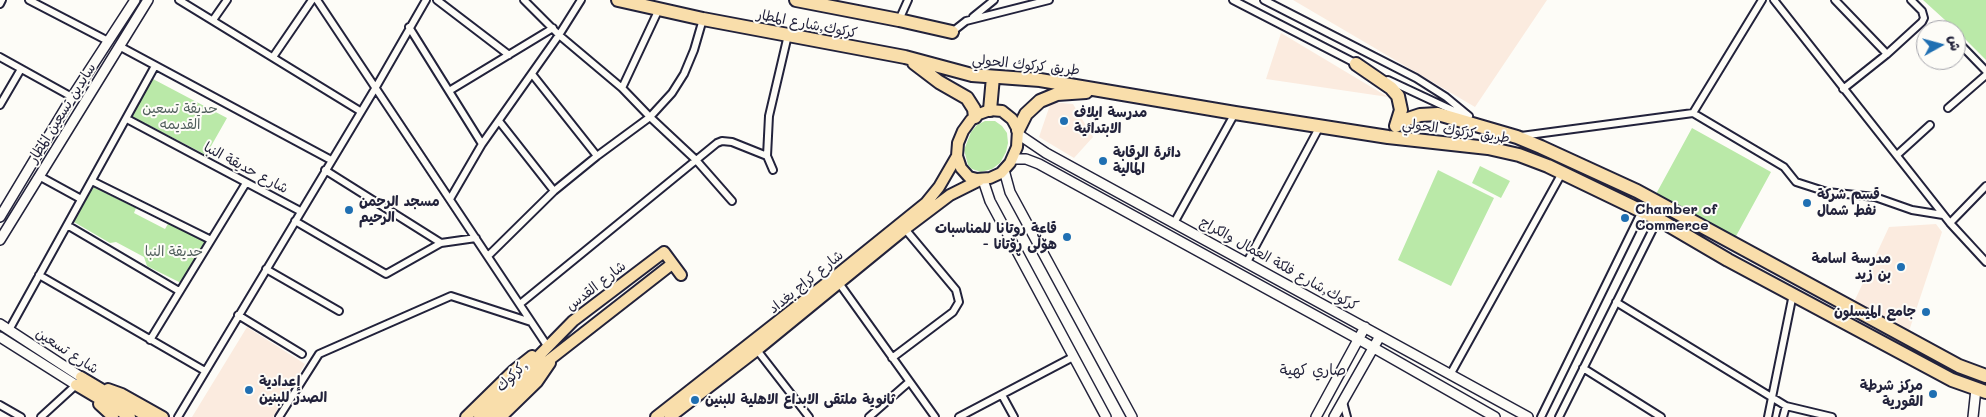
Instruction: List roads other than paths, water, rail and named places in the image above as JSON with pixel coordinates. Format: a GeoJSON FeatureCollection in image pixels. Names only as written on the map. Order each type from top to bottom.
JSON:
{"type":"FeatureCollection","features":[{"type":"Feature","properties":{"kind":"highway","name":"كركوك,شارع المطار"},"geometry":{"type":"LineString","coordinates":[[618,0],[703,19],[911,59],[931,66]]}},
{"type":"Feature","properties":{"kind":"highway","name":"كركوك,شارع المطار"},"geometry":{"type":"LineString","coordinates":[[804,1],[952,32]]}},
{"type":"Feature","properties":{"kind":"highway"},"geometry":{"type":"LineString","coordinates":[[911,59],[934,78],[967,98],[974,109],[974,117]]}},
{"type":"Feature","properties":{"kind":"highway"},"geometry":{"type":"LineString","coordinates":[[1356,64],[1391,88],[1398,96],[1401,110],[1399,122],[1388,137]]}},
{"type":"Feature","properties":{"kind":"highway","name":"طريق كركوك الحولي"},"geometry":{"type":"LineString","coordinates":[[931,66],[993,77],[1034,79],[1388,137],[1504,151],[1534,160],[1658,219],[1728,260],[1952,380],[1981,391]]}},
{"type":"Feature","properties":{"kind":"highway"},"geometry":{"type":"LineString","coordinates":[[990,110],[993,77]]}},
{"type":"Feature","properties":{"kind":"highway"},"geometry":{"type":"LineString","coordinates":[[1018,132],[1026,114],[1032,107],[1048,97],[1057,94],[1100,90]]}},
{"type":"Feature","properties":{"kind":"highway","name":"طريق كركوك الحولي"},"geometry":{"type":"LineString","coordinates":[[1399,122],[1420,114],[1438,114],[1518,137],[1637,191],[1959,366],[1986,376]]}},
{"type":"Feature","properties":{"kind":"highway"},"geometry":{"type":"LineString","coordinates":[[1728,260],[1738,245]]}},
{"type":"Feature","properties":{"kind":"main road"},"geometry":{"type":"LineString","coordinates":[[990,110],[1006,113],[1012,119],[1018,132],[1017,147],[1012,159],[1004,170],[994,177],[981,180],[969,177],[963,171],[957,156],[958,143],[961,134],[974,117],[990,110]]}},
{"type":"Feature","properties":{"kind":"main road","name":"شارع كراج بغداد"},"geometry":{"type":"LineString","coordinates":[[654,416],[819,290],[926,202],[940,187],[957,156]]}},
{"type":"Feature","properties":{"kind":"main road","name":"شارع كراج بغداد"},"geometry":{"type":"LineString","coordinates":[[675,416],[905,229],[950,195],[981,180]]}},
{"type":"Feature","properties":{"kind":"main road","name":"شارع القدس"},"geometry":{"type":"LineString","coordinates":[[551,351],[583,312],[664,252],[672,264]]}},
{"type":"Feature","properties":{"kind":"main road"},"geometry":{"type":"LineString","coordinates":[[479,417],[551,351],[672,264],[681,275]]}},
{"type":"Feature","properties":{"kind":"main road"},"geometry":{"type":"LineString","coordinates":[[466,417],[522,363],[551,351]]}},
{"type":"Feature","properties":{"kind":"main road"},"geometry":{"type":"LineString","coordinates":[[501,417],[537,382],[551,351]]}},
{"type":"Feature","properties":{"kind":"main road","name":"كركوك,"},"geometry":{"type":"LineString","coordinates":[[489,417],[536,371],[551,351]]}},
{"type":"Feature","properties":{"kind":"main road","name":"شارع تسعين"},"geometry":{"type":"LineString","coordinates":[[78,381],[116,409]]}},
{"type":"Feature","properties":{"kind":"main road"},"geometry":{"type":"LineString","coordinates":[[91,389],[122,394],[163,417]]}},
{"type":"Feature","properties":{"kind":"main road"},"geometry":{"type":"LineString","coordinates":[[116,409],[130,417]]}},
{"type":"Feature","properties":{"kind":"main road"},"geometry":{"type":"LineString","coordinates":[[116,409],[148,417]]}},
{"type":"Feature","properties":{"kind":"street"},"geometry":{"type":"LineString","coordinates":[[0,4],[2,0]]}},
{"type":"Feature","properties":{"kind":"street"},"geometry":{"type":"LineString","coordinates":[[29,0],[108,41]]}},
{"type":"Feature","properties":{"kind":"street","name":"سايدين تسعين المطار"},"geometry":{"type":"LineString","coordinates":[[0,217],[72,97],[134,0]]}},
{"type":"Feature","properties":{"kind":"street","name":"سايدين تسعين المطار"},"geometry":{"type":"LineString","coordinates":[[0,240],[148,0]]}},
{"type":"Feature","properties":{"kind":"street"},"geometry":{"type":"LineString","coordinates":[[179,0],[360,111]]}},
{"type":"Feature","properties":{"kind":"street"},"geometry":{"type":"LineString","coordinates":[[213,20],[227,0]]}},
{"type":"Feature","properties":{"kind":"street"},"geometry":{"type":"LineString","coordinates":[[273,57],[312,0]]}},
{"type":"Feature","properties":{"kind":"street"},"geometry":{"type":"LineString","coordinates":[[317,0],[551,351]]}},
{"type":"Feature","properties":{"kind":"street"},"geometry":{"type":"LineString","coordinates":[[178,417],[426,0]]}},
{"type":"Feature","properties":{"kind":"street"},"geometry":{"type":"LineString","coordinates":[[437,0],[509,55]]}},
{"type":"Feature","properties":{"kind":"street"},"geometry":{"type":"LineString","coordinates":[[524,0],[559,35],[622,88],[696,160],[732,200]]}},
{"type":"Feature","properties":{"kind":"street"},"geometry":{"type":"LineString","coordinates":[[450,199],[482,144],[559,35],[581,0]]}},
{"type":"Feature","properties":{"kind":"street"},"geometry":{"type":"LineString","coordinates":[[899,20],[908,0]]}},
{"type":"Feature","properties":{"kind":"street"},"geometry":{"type":"LineString","coordinates":[[970,20],[994,0]]}},
{"type":"Feature","properties":{"kind":"street"},"geometry":{"type":"LineString","coordinates":[[952,32],[962,23],[970,20],[1049,0]]}},
{"type":"Feature","properties":{"kind":"street"},"geometry":{"type":"LineString","coordinates":[[1233,0],[1356,64],[1493,130]]}},
{"type":"Feature","properties":{"kind":"street"},"geometry":{"type":"LineString","coordinates":[[1264,0],[1416,78],[1446,97],[1474,120]]}},
{"type":"Feature","properties":{"kind":"street"},"geometry":{"type":"LineString","coordinates":[[1693,113],[1762,0]]}},
{"type":"Feature","properties":{"kind":"street"},"geometry":{"type":"LineString","coordinates":[[1774,0],[1943,215],[1986,262]]}},
{"type":"Feature","properties":{"kind":"street"},"geometry":{"type":"LineString","coordinates":[[1835,0],[1888,54]]}},
{"type":"Feature","properties":{"kind":"street"},"geometry":{"type":"LineString","coordinates":[[1844,89],[1888,54],[1918,26],[1924,18],[1922,11],[1911,0]]}},
{"type":"Feature","properties":{"kind":"street"},"geometry":{"type":"LineString","coordinates":[[622,88],[658,9]]}},
{"type":"Feature","properties":{"kind":"street"},"geometry":{"type":"LineString","coordinates":[[488,256],[554,191],[650,116],[672,93],[684,74],[694,50],[703,19]]}},
{"type":"Feature","properties":{"kind":"street"},"geometry":{"type":"LineString","coordinates":[[409,27],[482,144]]}},
{"type":"Feature","properties":{"kind":"street"},"geometry":{"type":"LineString","coordinates":[[449,92],[553,28]]}},
{"type":"Feature","properties":{"kind":"street"},"geometry":{"type":"LineString","coordinates":[[773,170],[767,156],[767,129],[788,36]]}},
{"type":"Feature","properties":{"kind":"street"},"geometry":{"type":"LineString","coordinates":[[119,46],[331,160]]}},
{"type":"Feature","properties":{"kind":"street"},"geometry":{"type":"LineString","coordinates":[[1948,108],[1986,73],[1966,51]]}},
{"type":"Feature","properties":{"kind":"street"},"geometry":{"type":"LineString","coordinates":[[0,57],[72,97]]}},
{"type":"Feature","properties":{"kind":"street"},"geometry":{"type":"LineString","coordinates":[[9,330],[155,66]]}},
{"type":"Feature","properties":{"kind":"street"},"geometry":{"type":"LineString","coordinates":[[0,105],[21,69]]}},
{"type":"Feature","properties":{"kind":"street"},"geometry":{"type":"LineString","coordinates":[[532,74],[597,156]]}},
{"type":"Feature","properties":{"kind":"street"},"geometry":{"type":"LineString","coordinates":[[1174,223],[1234,113]]}},
{"type":"Feature","properties":{"kind":"street"},"geometry":{"type":"LineString","coordinates":[[1518,137],[1693,113],[1784,167],[1796,182],[1826,192],[1874,198],[1912,210],[1943,215]]}},
{"type":"Feature","properties":{"kind":"street","name":"شارع حديقة النبا"},"geometry":{"type":"LineString","coordinates":[[127,119],[300,211]]}},
{"type":"Feature","properties":{"kind":"street"},"geometry":{"type":"LineString","coordinates":[[498,121],[554,191]]}},
{"type":"Feature","properties":{"kind":"street"},"geometry":{"type":"LineString","coordinates":[[1896,155],[1930,125]]}},
{"type":"Feature","properties":{"kind":"street"},"geometry":{"type":"LineString","coordinates":[[1247,262],[1320,126]]}},
{"type":"Feature","properties":{"kind":"street","name":"كركوك,شارع فلكة العمال والكراج"},"geometry":{"type":"LineString","coordinates":[[1018,132],[1046,153],[1528,417]]}},
{"type":"Feature","properties":{"kind":"street"},"geometry":{"type":"LineString","coordinates":[[50,133],[61,140]]}},
{"type":"Feature","properties":{"kind":"street"},"geometry":{"type":"LineString","coordinates":[[520,304],[717,143],[732,142],[767,156]]}},
{"type":"Feature","properties":{"kind":"street","name":"كركوك,شارع فلكة العمال والكراج"},"geometry":{"type":"LineString","coordinates":[[1012,159],[1026,159],[1039,164],[1360,340],[1495,417]]}},
{"type":"Feature","properties":{"kind":"street"},"geometry":{"type":"LineString","coordinates":[[325,170],[441,242]]}},
{"type":"Feature","properties":{"kind":"street"},"geometry":{"type":"LineString","coordinates":[[1004,170],[1013,198],[1132,417]]}},
{"type":"Feature","properties":{"kind":"street"},"geometry":{"type":"LineString","coordinates":[[1450,375],[1562,173]]}},
{"type":"Feature","properties":{"kind":"street"},"geometry":{"type":"LineString","coordinates":[[39,176],[81,199]]}},
{"type":"Feature","properties":{"kind":"street"},"geometry":{"type":"LineString","coordinates":[[981,180],[990,201],[1106,417]]}},
{"type":"Feature","properties":{"kind":"street"},"geometry":{"type":"LineString","coordinates":[[92,181],[211,240]]}},
{"type":"Feature","properties":{"kind":"street"},"geometry":{"type":"LineString","coordinates":[[150,340],[246,183]]}},
{"type":"Feature","properties":{"kind":"street"},"geometry":{"type":"LineString","coordinates":[[1950,223],[1986,186]]}},
{"type":"Feature","properties":{"kind":"street"},"geometry":{"type":"LineString","coordinates":[[1541,417],[1642,211]]}},
{"type":"Feature","properties":{"kind":"street"},"geometry":{"type":"LineString","coordinates":[[1559,417],[1658,219]]}},
{"type":"Feature","properties":{"kind":"street"},"geometry":{"type":"LineString","coordinates":[[295,220],[386,274],[441,242],[476,238]]}},
{"type":"Feature","properties":{"kind":"street"},"geometry":{"type":"LineString","coordinates":[[67,225],[179,291]]}},
{"type":"Feature","properties":{"kind":"street"},"geometry":{"type":"LineString","coordinates":[[892,358],[953,312],[959,302],[956,290],[905,229]]}},
{"type":"Feature","properties":{"kind":"street"},"geometry":{"type":"LineString","coordinates":[[266,269],[339,311]]}},
{"type":"Feature","properties":{"kind":"street"},"geometry":{"type":"LineString","coordinates":[[39,276],[205,371]]}},
{"type":"Feature","properties":{"kind":"street"},"geometry":{"type":"LineString","coordinates":[[839,283],[935,417]]}},
{"type":"Feature","properties":{"kind":"street"},"geometry":{"type":"LineString","coordinates":[[1768,417],[1793,294]]}},
{"type":"Feature","properties":{"kind":"street"},"geometry":{"type":"LineString","coordinates":[[278,417],[319,354],[451,296],[532,322]]}},
{"type":"Feature","properties":{"kind":"street"},"geometry":{"type":"LineString","coordinates":[[1616,302],[1786,406],[1832,417]]}},
{"type":"Feature","properties":{"kind":"street"},"geometry":{"type":"LineString","coordinates":[[238,315],[302,354]]}},
{"type":"Feature","properties":{"kind":"street","name":"شارع تسعين"},"geometry":{"type":"LineString","coordinates":[[0,324],[78,381]]}},
{"type":"Feature","properties":{"kind":"street"},"geometry":{"type":"LineString","coordinates":[[1316,417],[1360,340],[1365,327]]}},
{"type":"Feature","properties":{"kind":"street"},"geometry":{"type":"LineString","coordinates":[[1334,417],[1380,336]]}},
{"type":"Feature","properties":{"kind":"street","name":"شارع تسعين"},"geometry":{"type":"LineString","coordinates":[[0,337],[78,381]]}},
{"type":"Feature","properties":{"kind":"street"},"geometry":{"type":"LineString","coordinates":[[757,350],[809,417]]}},
{"type":"Feature","properties":{"kind":"street"},"geometry":{"type":"LineString","coordinates":[[959,417],[1073,356]]}},
{"type":"Feature","properties":{"kind":"street"},"geometry":{"type":"LineString","coordinates":[[1583,368],[1661,417]]}},
{"type":"Feature","properties":{"kind":"street"},"geometry":{"type":"LineString","coordinates":[[41,417],[78,381]]}},
{"type":"Feature","properties":{"kind":"street"},"geometry":{"type":"LineString","coordinates":[[869,417],[909,382]]}},
{"type":"Feature","properties":{"kind":"street"},"geometry":{"type":"LineString","coordinates":[[1973,417],[1981,391]]}},
{"type":"Feature","properties":{"kind":"street"},"geometry":{"type":"LineString","coordinates":[[1002,395],[1014,417]]}},
{"type":"Feature","properties":{"kind":"street"},"geometry":{"type":"LineString","coordinates":[[1343,402],[1347,417]]}},
{"type":"Feature","properties":{"kind":"street"},"geometry":{"type":"LineString","coordinates":[[0,405],[21,417]]}},
{"type":"Feature","properties":{"kind":"street"},"geometry":{"type":"LineString","coordinates":[[1784,417],[1786,406]]}},
{"type":"Feature","properties":{"kind":"place","name":"مدرسة ايلاف الابتدائية"},"geometry":{"type":"Point","coordinates":[1064,121]}},
{"type":"Feature","properties":{"kind":"place","name":"دائرة الرقابة المالية"},"geometry":{"type":"Point","coordinates":[1103,161]}},
{"type":"Feature","properties":{"kind":"place","name":"قسم شركة نفط شمال"},"geometry":{"type":"Point","coordinates":[1807,203]}},
{"type":"Feature","properties":{"kind":"place","name":"مسجد الرحمن الرحيم"},"geometry":{"type":"Point","coordinates":[349,210]}},
{"type":"Feature","properties":{"kind":"place","name":"Chamber of Commerce"},"geometry":{"type":"Point","coordinates":[1625,218]}},
{"type":"Feature","properties":{"kind":"place","name":"قاعة روتانا للمناسبات - هۆڵی ڕۆتانا"},"geometry":{"type":"Point","coordinates":[1067,237]}},
{"type":"Feature","properties":{"kind":"place","name":"مدرسة اسامة بن زيد"},"geometry":{"type":"Point","coordinates":[1901,267]}},
{"type":"Feature","properties":{"kind":"place","name":"جامع الميسلون"},"geometry":{"type":"Point","coordinates":[1926,312]}},
{"type":"Feature","properties":{"kind":"place","name":"إعدادية الصدر للبنين"},"geometry":{"type":"Point","coordinates":[249,390]}},
{"type":"Feature","properties":{"kind":"place","name":"مركز شرطة القورية"},"geometry":{"type":"Point","coordinates":[1933,394]}},
{"type":"Feature","properties":{"kind":"place","name":"ثانوية ملتقى الابداع الاهلية للبنين"},"geometry":{"type":"Point","coordinates":[695,400]}},
{"type":"Feature","properties":{"kind":"district","name":"صاري كهية"},"geometry":{"type":"Point","coordinates":[1313,370]}},
{"type":"Feature","properties":{"kind":"park label","name":"حديقة تسعين القديمه"},"geometry":{"type":"Point","coordinates":[180,118]}},
{"type":"Feature","properties":{"kind":"park label","name":"حديقة النبا"},"geometry":{"type":"Point","coordinates":[174,252]}}]}
